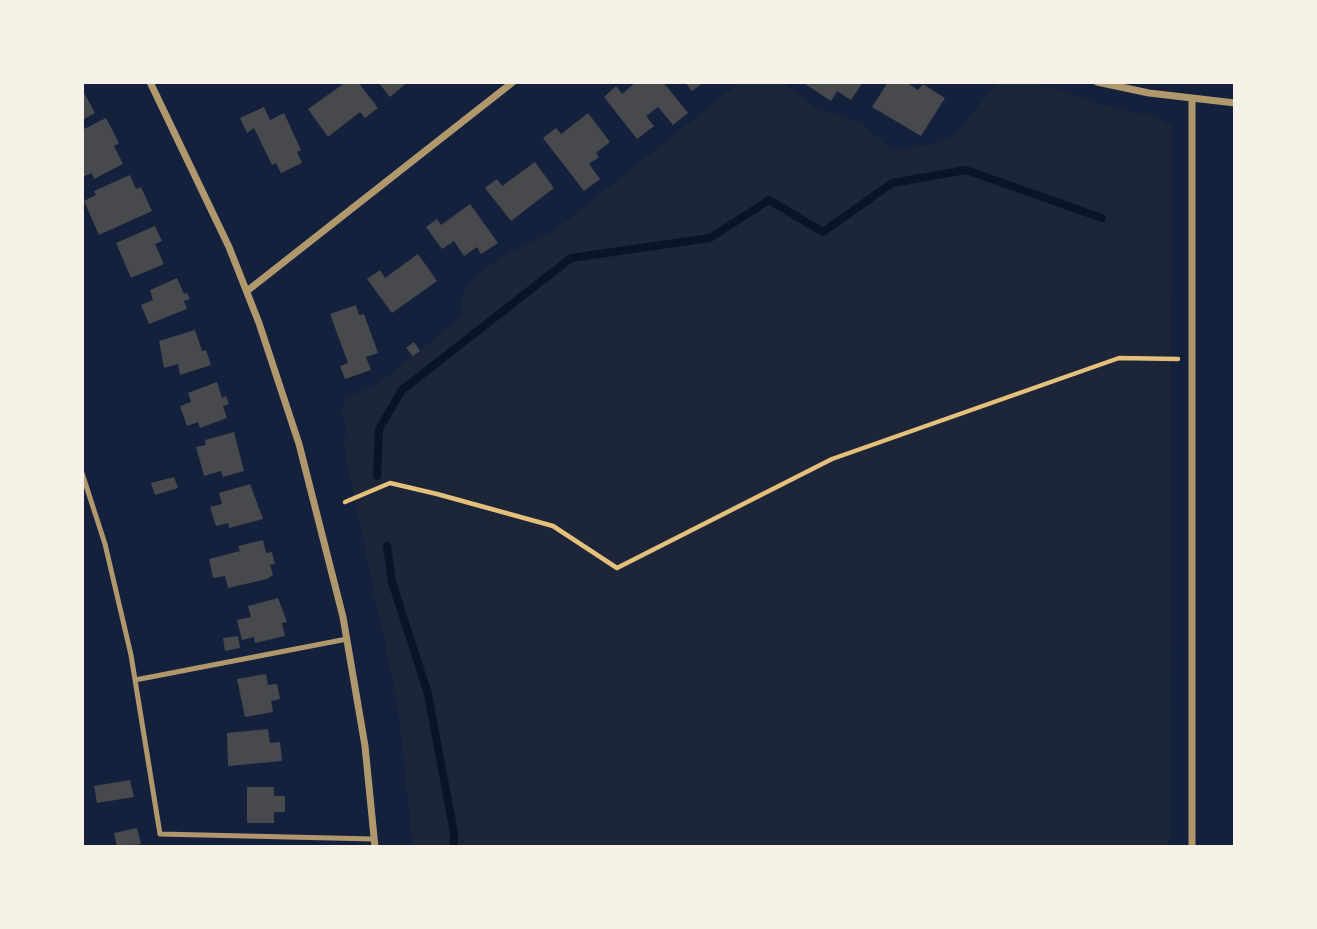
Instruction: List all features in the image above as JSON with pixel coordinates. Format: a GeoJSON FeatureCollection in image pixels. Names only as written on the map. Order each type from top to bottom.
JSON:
{"type":"FeatureCollection","features":[{"type":"Feature","properties":{"kind":"street"},"geometry":{"type":"LineString","coordinates":[[150,82],[211,207],[247,291],[303,458],[347,639],[365,746],[375,843]]}},
{"type":"Feature","properties":{"kind":"street"},"geometry":{"type":"LineString","coordinates":[[247,291],[513,82]]}},
{"type":"Feature","properties":{"kind":"street"},"geometry":{"type":"LineString","coordinates":[[1097,82],[1192,100],[1235,103]]}},
{"type":"Feature","properties":{"kind":"street"},"geometry":{"type":"LineString","coordinates":[[1192,100],[1192,847]]}},
{"type":"Feature","properties":{"kind":"lane"},"geometry":{"type":"LineString","coordinates":[[82,473],[105,544],[135,680],[160,834],[375,843]]}},
{"type":"Feature","properties":{"kind":"lane"},"geometry":{"type":"LineString","coordinates":[[135,680],[347,639]]}},
{"type":"Feature","properties":{"kind":"path"},"geometry":{"type":"LineString","coordinates":[[345,502],[390,483],[437,494],[553,526],[617,568],[832,459],[986,402],[1119,358],[1192,359]]}},
{"type":"Feature","properties":{"kind":"shaded area"},"geometry":{"type":"Polygon","coordinates":[[[740,82],[783,82],[815,108],[862,123],[888,147],[903,149],[938,143],[955,134],[998,82],[1032,82],[1108,106],[1159,117],[1163,123],[1172,125],[1169,847],[413,847],[398,707],[343,443],[348,439],[342,411],[345,399],[375,386],[459,319],[463,313],[463,293],[474,277],[509,252],[554,231],[740,82]]]}},
{"type":"Feature","properties":{"kind":"building"},"geometry":{"type":"Polygon","coordinates":[[[346,82],[358,82],[378,108],[365,118],[360,112],[328,137],[308,109],[346,82]]]}},
{"type":"Feature","properties":{"kind":"building"},"geometry":{"type":"Polygon","coordinates":[[[378,82],[408,82],[390,97],[378,82]]]}},
{"type":"Feature","properties":{"kind":"building"},"geometry":{"type":"Polygon","coordinates":[[[636,82],[663,82],[688,113],[673,125],[658,107],[646,116],[654,126],[637,139],[604,97],[616,86],[622,94],[636,82]]]}},
{"type":"Feature","properties":{"kind":"building"},"geometry":{"type":"Polygon","coordinates":[[[685,82],[704,82],[692,91],[685,82]]]}},
{"type":"Feature","properties":{"kind":"building"},"geometry":{"type":"Polygon","coordinates":[[[802,82],[863,82],[851,100],[837,91],[831,101],[802,82]]]}},
{"type":"Feature","properties":{"kind":"building"},"geometry":{"type":"Polygon","coordinates":[[[888,82],[906,82],[918,90],[923,84],[945,98],[921,136],[872,107],[888,82]]]}},
{"type":"Feature","properties":{"kind":"building"},"geometry":{"type":"Polygon","coordinates":[[[82,89],[95,113],[82,120],[82,89]]]}},
{"type":"Feature","properties":{"kind":"building"},"geometry":{"type":"Polygon","coordinates":[[[264,107],[270,120],[284,113],[301,150],[297,152],[302,163],[281,173],[276,163],[272,165],[254,128],[247,133],[240,118],[264,107]]]}},
{"type":"Feature","properties":{"kind":"building"},"geometry":{"type":"Polygon","coordinates":[[[588,113],[610,142],[596,153],[599,157],[589,164],[600,179],[584,191],[543,138],[556,128],[561,134],[588,113]]]}},
{"type":"Feature","properties":{"kind":"building"},"geometry":{"type":"Polygon","coordinates":[[[106,118],[119,143],[114,146],[123,164],[94,179],[92,173],[82,177],[82,130],[106,118]]]}},
{"type":"Feature","properties":{"kind":"building"},"geometry":{"type":"Polygon","coordinates":[[[535,162],[554,188],[511,221],[485,188],[497,179],[502,186],[535,162]]]}},
{"type":"Feature","properties":{"kind":"building"},"geometry":{"type":"Polygon","coordinates":[[[130,175],[136,189],[141,187],[152,211],[99,235],[84,201],[96,195],[94,191],[130,175]]]}},
{"type":"Feature","properties":{"kind":"building"},"geometry":{"type":"Polygon","coordinates":[[[470,204],[498,243],[481,254],[477,247],[464,256],[454,241],[442,249],[426,227],[437,219],[441,225],[470,204]]]}},
{"type":"Feature","properties":{"kind":"building"},"geometry":{"type":"Polygon","coordinates":[[[155,226],[162,241],[155,244],[164,264],[131,278],[116,243],[155,226]]]}},
{"type":"Feature","properties":{"kind":"building"},"geometry":{"type":"Polygon","coordinates":[[[418,254],[437,281],[392,313],[367,279],[380,270],[385,278],[418,254]]]}},
{"type":"Feature","properties":{"kind":"building"},"geometry":{"type":"Polygon","coordinates":[[[177,278],[184,294],[187,293],[190,299],[184,301],[187,309],[149,324],[141,305],[153,300],[150,290],[177,278]]]}},
{"type":"Feature","properties":{"kind":"building"},"geometry":{"type":"Polygon","coordinates":[[[356,305],[359,315],[364,314],[378,353],[366,357],[371,370],[345,379],[340,366],[348,363],[330,314],[356,305]]]}},
{"type":"Feature","properties":{"kind":"building"},"geometry":{"type":"Polygon","coordinates":[[[195,330],[202,351],[206,350],[211,365],[180,375],[178,364],[164,368],[159,341],[195,330]]]}},
{"type":"Feature","properties":{"kind":"building"},"geometry":{"type":"Polygon","coordinates":[[[414,342],[420,351],[413,356],[406,348],[414,342]]]}},
{"type":"Feature","properties":{"kind":"building"},"geometry":{"type":"Polygon","coordinates":[[[217,382],[222,398],[226,396],[229,404],[223,406],[227,418],[200,428],[198,422],[187,426],[180,406],[191,402],[188,393],[217,382]]]}},
{"type":"Feature","properties":{"kind":"building"},"geometry":{"type":"Polygon","coordinates":[[[234,432],[244,471],[223,477],[221,471],[204,476],[196,447],[206,445],[205,440],[234,432]]]}},
{"type":"Feature","properties":{"kind":"building"},"geometry":{"type":"Polygon","coordinates":[[[174,477],[178,488],[155,495],[151,483],[174,477]]]}},
{"type":"Feature","properties":{"kind":"building"},"geometry":{"type":"Polygon","coordinates":[[[250,484],[263,519],[229,528],[228,523],[216,526],[210,507],[222,504],[219,493],[250,484]]]}},
{"type":"Feature","properties":{"kind":"building"},"geometry":{"type":"Polygon","coordinates":[[[263,540],[266,553],[272,552],[275,564],[270,565],[273,575],[267,579],[228,588],[225,576],[213,578],[209,559],[240,551],[238,546],[263,540]]]}},
{"type":"Feature","properties":{"kind":"building"},"geometry":{"type":"Polygon","coordinates":[[[278,598],[287,622],[282,623],[285,636],[255,643],[254,637],[242,640],[237,620],[251,617],[248,606],[278,598]]]}},
{"type":"Feature","properties":{"kind":"building"},"geometry":{"type":"Polygon","coordinates":[[[238,636],[240,648],[225,651],[223,638],[238,636]]]}},
{"type":"Feature","properties":{"kind":"building"},"geometry":{"type":"Polygon","coordinates":[[[266,674],[268,685],[277,684],[280,699],[271,701],[273,712],[245,717],[237,679],[266,674]]]}},
{"type":"Feature","properties":{"kind":"building"},"geometry":{"type":"Polygon","coordinates":[[[268,729],[270,743],[280,742],[282,761],[228,766],[227,733],[268,729]]]}},
{"type":"Feature","properties":{"kind":"building"},"geometry":{"type":"Polygon","coordinates":[[[130,780],[134,797],[97,803],[94,786],[130,780]]]}},
{"type":"Feature","properties":{"kind":"building"},"geometry":{"type":"Polygon","coordinates":[[[247,787],[274,787],[274,796],[285,796],[285,812],[274,812],[274,823],[247,823],[247,787]]]}},
{"type":"Feature","properties":{"kind":"building"},"geometry":{"type":"Polygon","coordinates":[[[137,828],[141,844],[117,847],[114,833],[137,828]]]}},
{"type":"Feature","properties":{"kind":"waterway"},"geometry":{"type":"LineString","coordinates":[[377,476],[379,429],[402,390],[571,258],[710,238],[769,200],[823,232],[892,183],[966,170],[1102,218]]}},
{"type":"Feature","properties":{"kind":"waterway"},"geometry":{"type":"LineString","coordinates":[[387,546],[392,582],[428,694],[454,833],[454,847]]}}]}
